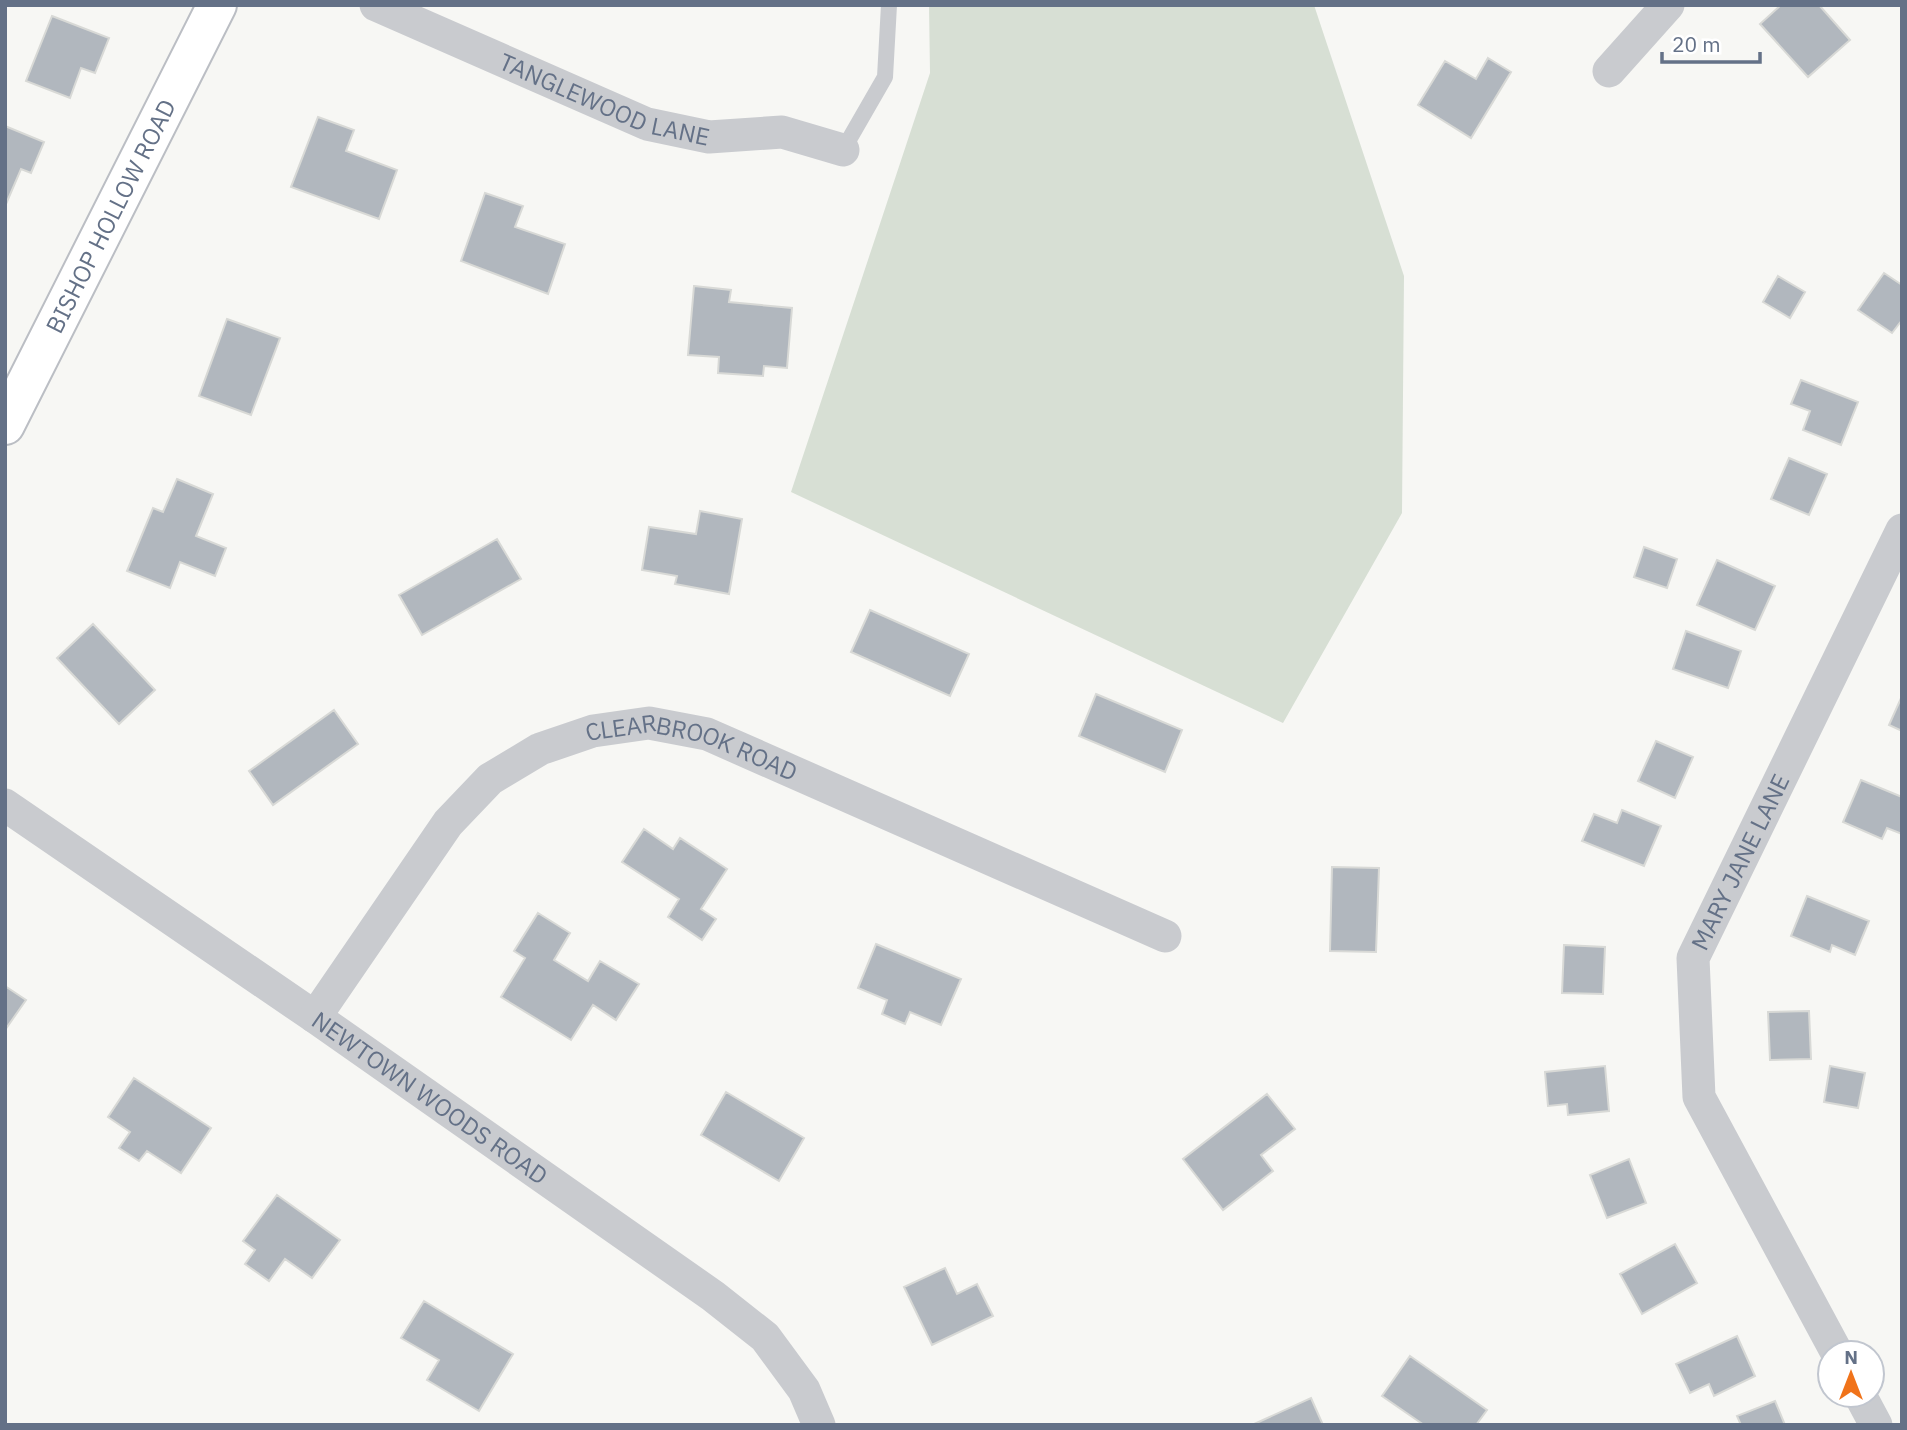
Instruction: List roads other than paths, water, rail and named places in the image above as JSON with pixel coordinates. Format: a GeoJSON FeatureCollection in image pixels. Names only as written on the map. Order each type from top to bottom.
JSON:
{"type":"FeatureCollection","features":[{"type":"Feature","properties":{"kind":"street","name":"BISHOP HOLLOW ROAD"},"geometry":{"type":"LineString","coordinates":[[5,425],[217,5]]}},
{"type":"Feature","properties":{"kind":"street","name":"TANGLEWOOD LANE"},"geometry":{"type":"LineString","coordinates":[[376,5],[647,124],[709,137],[782,132],[843,150]]}},
{"type":"Feature","properties":{"kind":"street"},"geometry":{"type":"LineString","coordinates":[[1609,71],[1668,5]]}},
{"type":"Feature","properties":{"kind":"street","name":"MARY JANE LANE"},"geometry":{"type":"LineString","coordinates":[[1829,1339],[1699,1097],[1693,958],[1902,530]]}},
{"type":"Feature","properties":{"kind":"street","name":"CLEARBROOK ROAD"},"geometry":{"type":"LineString","coordinates":[[315,1017],[448,823],[490,779],[540,749],[593,731],[649,723],[707,734],[1165,936]]}},
{"type":"Feature","properties":{"kind":"street","name":"NEWTOWN WOODS ROAD"},"geometry":{"type":"LineString","coordinates":[[5,806],[315,1017],[713,1296],[765,1337],[804,1390],[819,1425]]}},
{"type":"Feature","properties":{"kind":"street"},"geometry":{"type":"LineString","coordinates":[[1867,1409],[1876,1425]]}},
{"type":"Feature","properties":{"kind":"lane"},"geometry":{"type":"LineString","coordinates":[[843,150],[885,76],[889,5]]}}]}
